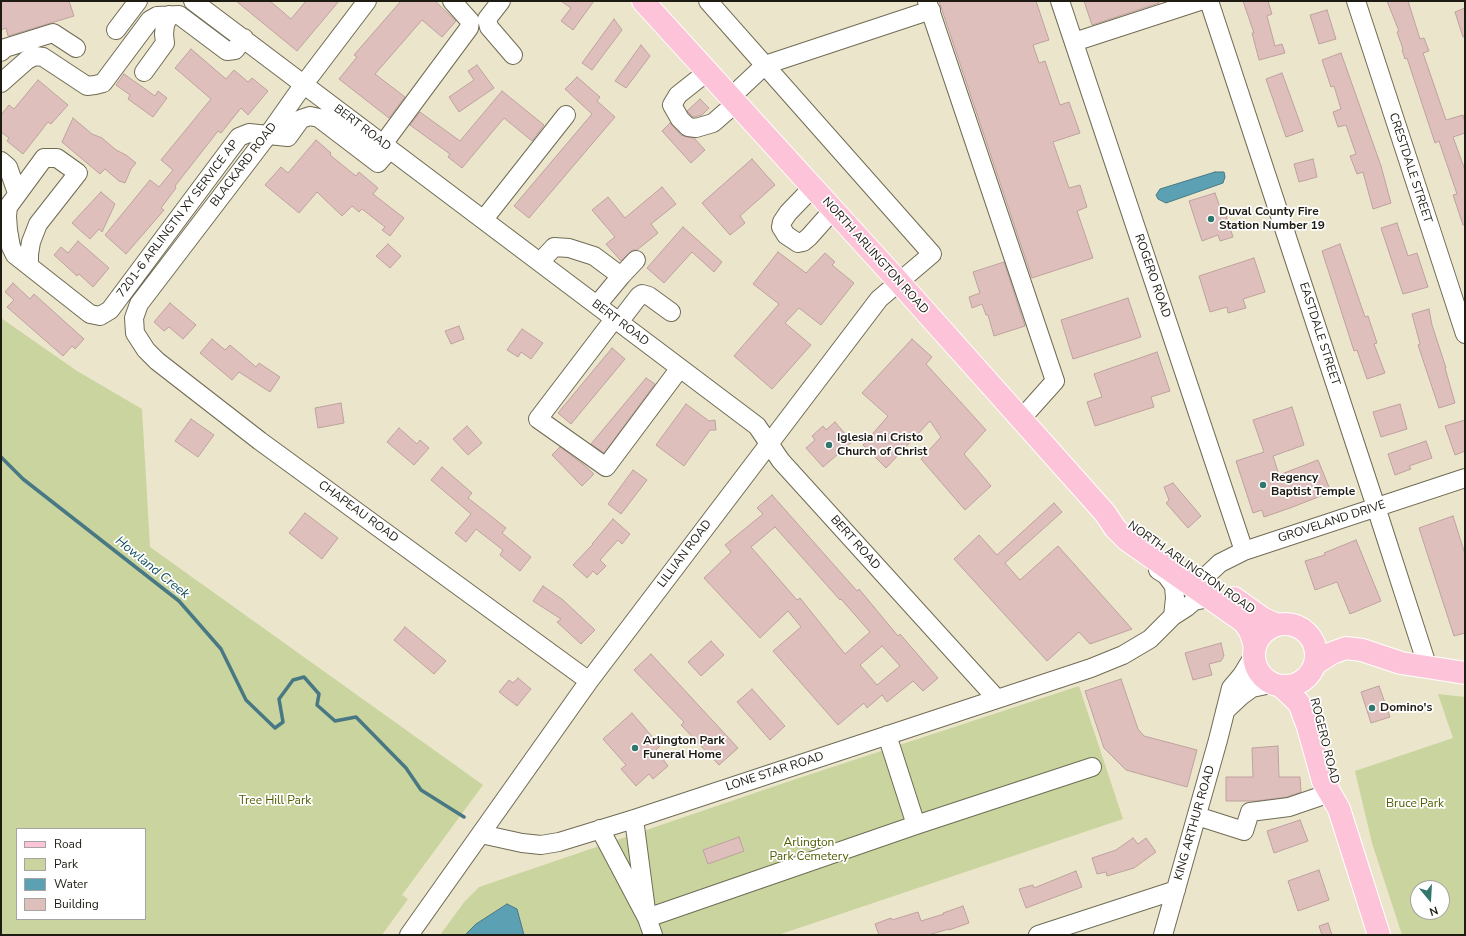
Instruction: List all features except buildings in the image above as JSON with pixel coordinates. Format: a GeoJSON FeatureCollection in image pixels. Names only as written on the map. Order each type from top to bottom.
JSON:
{"type":"FeatureCollection","features":[{"type":"Feature","properties":{"kind":"main road","name":"NORTH ARLINGTON ROAD"},"geometry":{"type":"LineString","coordinates":[[647,2],[708,72],[899,282],[1127,540],[1244,622],[1250,631],[1254,651]]}},
{"type":"Feature","properties":{"kind":"main road","name":"NORTH ARLINGTON ROAD"},"geometry":{"type":"LineString","coordinates":[[1110,520],[1131,525],[1262,618],[1277,625]]}},
{"type":"Feature","properties":{"kind":"main road"},"geometry":{"type":"LineString","coordinates":[[1312,668],[1316,651],[1308,634],[1303,629],[1291,624],[1277,625],[1266,630],[1261,635],[1254,651],[1254,663],[1261,675],[1276,685],[1287,686],[1300,682],[1312,668],[1332,652],[1346,648],[1362,650],[1401,663],[1465,673]]}},
{"type":"Feature","properties":{"kind":"main road"},"geometry":{"type":"LineString","coordinates":[[1308,634],[1321,637],[1341,636],[1354,638],[1367,642],[1382,656]]}},
{"type":"Feature","properties":{"kind":"main road","name":"ROGERO ROAD"},"geometry":{"type":"LineString","coordinates":[[1312,668],[1312,695],[1335,778],[1334,801]]}},
{"type":"Feature","properties":{"kind":"main road","name":"ROGERO ROAD"},"geometry":{"type":"LineString","coordinates":[[1276,685],[1299,703],[1308,727],[1323,780],[1334,801],[1379,935]]}},
{"type":"Feature","properties":{"kind":"street"},"geometry":{"type":"LineString","coordinates":[[116,30],[138,1]]}},
{"type":"Feature","properties":{"kind":"street","name":"BERT ROAD"},"geometry":{"type":"LineString","coordinates":[[193,1],[758,426],[781,461],[997,699]]}},
{"type":"Feature","properties":{"kind":"street","name":"BLACKARD ROAD"},"geometry":{"type":"LineString","coordinates":[[135,334],[134,318],[139,304],[268,135],[304,84],[367,1]]}},
{"type":"Feature","properties":{"kind":"street"},"geometry":{"type":"LineString","coordinates":[[387,147],[469,28],[470,21],[452,1]]}},
{"type":"Feature","properties":{"kind":"street"},"geometry":{"type":"LineString","coordinates":[[501,1],[488,19],[489,27],[513,55]]}},
{"type":"Feature","properties":{"kind":"street"},"geometry":{"type":"LineString","coordinates":[[708,1],[765,66]]}},
{"type":"Feature","properties":{"kind":"street","name":"ROGERO ROAD"},"geometry":{"type":"LineString","coordinates":[[1060,1],[1244,550]]}},
{"type":"Feature","properties":{"kind":"street"},"geometry":{"type":"LineString","coordinates":[[1074,42],[1200,1]]}},
{"type":"Feature","properties":{"kind":"street","name":"EASTDALE STREET"},"geometry":{"type":"LineString","coordinates":[[1209,1],[1428,668]]}},
{"type":"Feature","properties":{"kind":"street","name":"CRESTDALE STREET"},"geometry":{"type":"LineString","coordinates":[[1356,1],[1465,334]]}},
{"type":"Feature","properties":{"kind":"street"},"geometry":{"type":"LineString","coordinates":[[708,72],[678,95],[672,104],[680,119],[688,127],[696,128],[712,123],[765,66],[929,6],[1055,381],[1021,419]]}},
{"type":"Feature","properties":{"kind":"street"},"geometry":{"type":"LineString","coordinates":[[179,10],[227,50],[234,50],[244,38]]}},
{"type":"Feature","properties":{"kind":"street"},"geometry":{"type":"LineString","coordinates":[[144,72],[165,43],[165,25],[179,10]]}},
{"type":"Feature","properties":{"kind":"street"},"geometry":{"type":"LineString","coordinates":[[1,83],[27,60],[35,56],[44,57],[87,86],[96,86],[103,83],[150,20],[157,16],[179,10]]}},
{"type":"Feature","properties":{"kind":"street"},"geometry":{"type":"LineString","coordinates":[[1,52],[5,48],[53,33],[76,48]]}},
{"type":"Feature","properties":{"kind":"street","name":"LILLIAN ROAD"},"geometry":{"type":"LineString","coordinates":[[481,834],[590,681],[879,299],[932,254],[765,66]]}},
{"type":"Feature","properties":{"kind":"street"},"geometry":{"type":"LineString","coordinates":[[484,219],[566,115]]}},
{"type":"Feature","properties":{"kind":"street","name":"7201-6 ARLINGTN XY SERVICE AP"},"geometry":{"type":"LineString","coordinates":[[34,233],[38,224],[78,173],[57,158],[44,158],[8,207],[8,230],[11,247],[15,255],[90,314],[100,316],[110,310],[239,137],[249,133],[288,137],[302,119],[310,116],[319,118],[378,163],[387,147]]}},
{"type":"Feature","properties":{"kind":"street"},"geometry":{"type":"LineString","coordinates":[[1,161],[8,167],[17,193]]}},
{"type":"Feature","properties":{"kind":"street"},"geometry":{"type":"LineString","coordinates":[[813,188],[788,213],[782,222],[782,227],[786,235],[798,243],[803,242],[833,210]]}},
{"type":"Feature","properties":{"kind":"street"},"geometry":{"type":"LineString","coordinates":[[8,230],[34,233],[29,254],[29,266]]}},
{"type":"Feature","properties":{"kind":"street"},"geometry":{"type":"LineString","coordinates":[[540,262],[554,247],[569,248],[594,256],[621,276]]}},
{"type":"Feature","properties":{"kind":"street"},"geometry":{"type":"LineString","coordinates":[[597,305],[636,260]]}},
{"type":"Feature","properties":{"kind":"street"},"geometry":{"type":"LineString","coordinates":[[671,312],[649,296],[642,294],[617,320],[538,419],[606,467],[680,368]]}},
{"type":"Feature","properties":{"kind":"street","name":"CHAPEAU ROAD"},"geometry":{"type":"LineString","coordinates":[[135,334],[146,350],[260,441],[590,681]]}},
{"type":"Feature","properties":{"kind":"street","name":"GROVELAND DRIVE"},"geometry":{"type":"LineString","coordinates":[[1205,577],[1220,563],[1244,550],[1465,478]]}},
{"type":"Feature","properties":{"kind":"street"},"geometry":{"type":"LineString","coordinates":[[1110,520],[1122,545],[1166,575],[1174,586],[1175,598],[1173,616]]}},
{"type":"Feature","properties":{"kind":"street","name":"LONE STAR ROAD"},"geometry":{"type":"LineString","coordinates":[[481,834],[522,843],[541,845],[559,842],[634,819],[1091,668],[1123,655],[1150,639],[1173,616],[1194,601],[1209,598]]}},
{"type":"Feature","properties":{"kind":"street","name":"KING ARTHUR ROAD"},"geometry":{"type":"LineString","coordinates":[[1163,935],[1226,711],[1231,688],[1242,675],[1254,651]]}},
{"type":"Feature","properties":{"kind":"street","name":"KING ARTHUR ROAD"},"geometry":{"type":"LineString","coordinates":[[1226,711],[1241,696],[1252,688],[1276,685]]}},
{"type":"Feature","properties":{"kind":"street"},"geometry":{"type":"LineString","coordinates":[[887,735],[916,825]]}},
{"type":"Feature","properties":{"kind":"street"},"geometry":{"type":"LineString","coordinates":[[647,918],[916,825],[1092,767]]}},
{"type":"Feature","properties":{"kind":"street"},"geometry":{"type":"LineString","coordinates":[[1197,816],[1244,831],[1250,812],[1334,801]]}},
{"type":"Feature","properties":{"kind":"street"},"geometry":{"type":"LineString","coordinates":[[634,819],[647,918]]}},
{"type":"Feature","properties":{"kind":"street"},"geometry":{"type":"LineString","coordinates":[[600,829],[647,918],[653,935]]}},
{"type":"Feature","properties":{"kind":"street"},"geometry":{"type":"LineString","coordinates":[[409,935],[481,834]]}},
{"type":"Feature","properties":{"kind":"street"},"geometry":{"type":"LineString","coordinates":[[1038,935],[1176,890]]}},
{"type":"Feature","properties":{"kind":"green space","name":"Tree Hill Park"},"geometry":{"type":"Polygon","coordinates":[[[1,318],[77,371],[142,409],[150,547],[483,785],[402,895],[408,899],[382,935],[1,935],[1,318]]]}},
{"type":"Feature","properties":{"kind":"green space","name":"Arlington Park Cemetery"},"geometry":{"type":"Polygon","coordinates":[[[1079,686],[1123,819],[778,935],[440,935],[465,901],[479,887],[790,781],[1079,686]]]}},
{"type":"Feature","properties":{"kind":"green space","name":"Bruce Park"},"geometry":{"type":"Polygon","coordinates":[[[1438,694],[1465,697],[1465,935],[1402,935],[1372,843],[1355,771],[1453,738],[1438,694]]]}},
{"type":"Feature","properties":{"kind":"water"},"geometry":{"type":"Polygon","coordinates":[[[1215,172],[1224,172],[1225,177],[1223,183],[1166,203],[1158,199],[1156,195],[1160,189],[1215,172]]]}},
{"type":"Feature","properties":{"kind":"water"},"geometry":{"type":"Polygon","coordinates":[[[507,904],[517,909],[524,935],[465,935],[476,924],[507,904]]]}},
{"type":"Feature","properties":{"kind":"waterway","name":"Howland Creek"},"geometry":{"type":"LineString","coordinates":[[1,457],[23,479],[179,601],[221,649],[246,700],[275,728],[283,722],[279,699],[293,680],[304,677],[319,694],[317,705],[335,721],[356,717],[406,768],[421,790],[464,817]]}},
{"type":"Feature","properties":{"kind":"place","name":"Duval County Fire Station Number 19"},"geometry":{"type":"Point","coordinates":[1211,219]}},
{"type":"Feature","properties":{"kind":"place","name":"Iglesia ni Cristo Church of Christ"},"geometry":{"type":"Point","coordinates":[829,445]}},
{"type":"Feature","properties":{"kind":"place","name":"Regency Baptist Temple"},"geometry":{"type":"Point","coordinates":[1263,485]}},
{"type":"Feature","properties":{"kind":"place","name":"Domino's"},"geometry":{"type":"Point","coordinates":[1372,708]}},
{"type":"Feature","properties":{"kind":"place","name":"Arlington Park Funeral Home"},"geometry":{"type":"Point","coordinates":[635,748]}}]}
